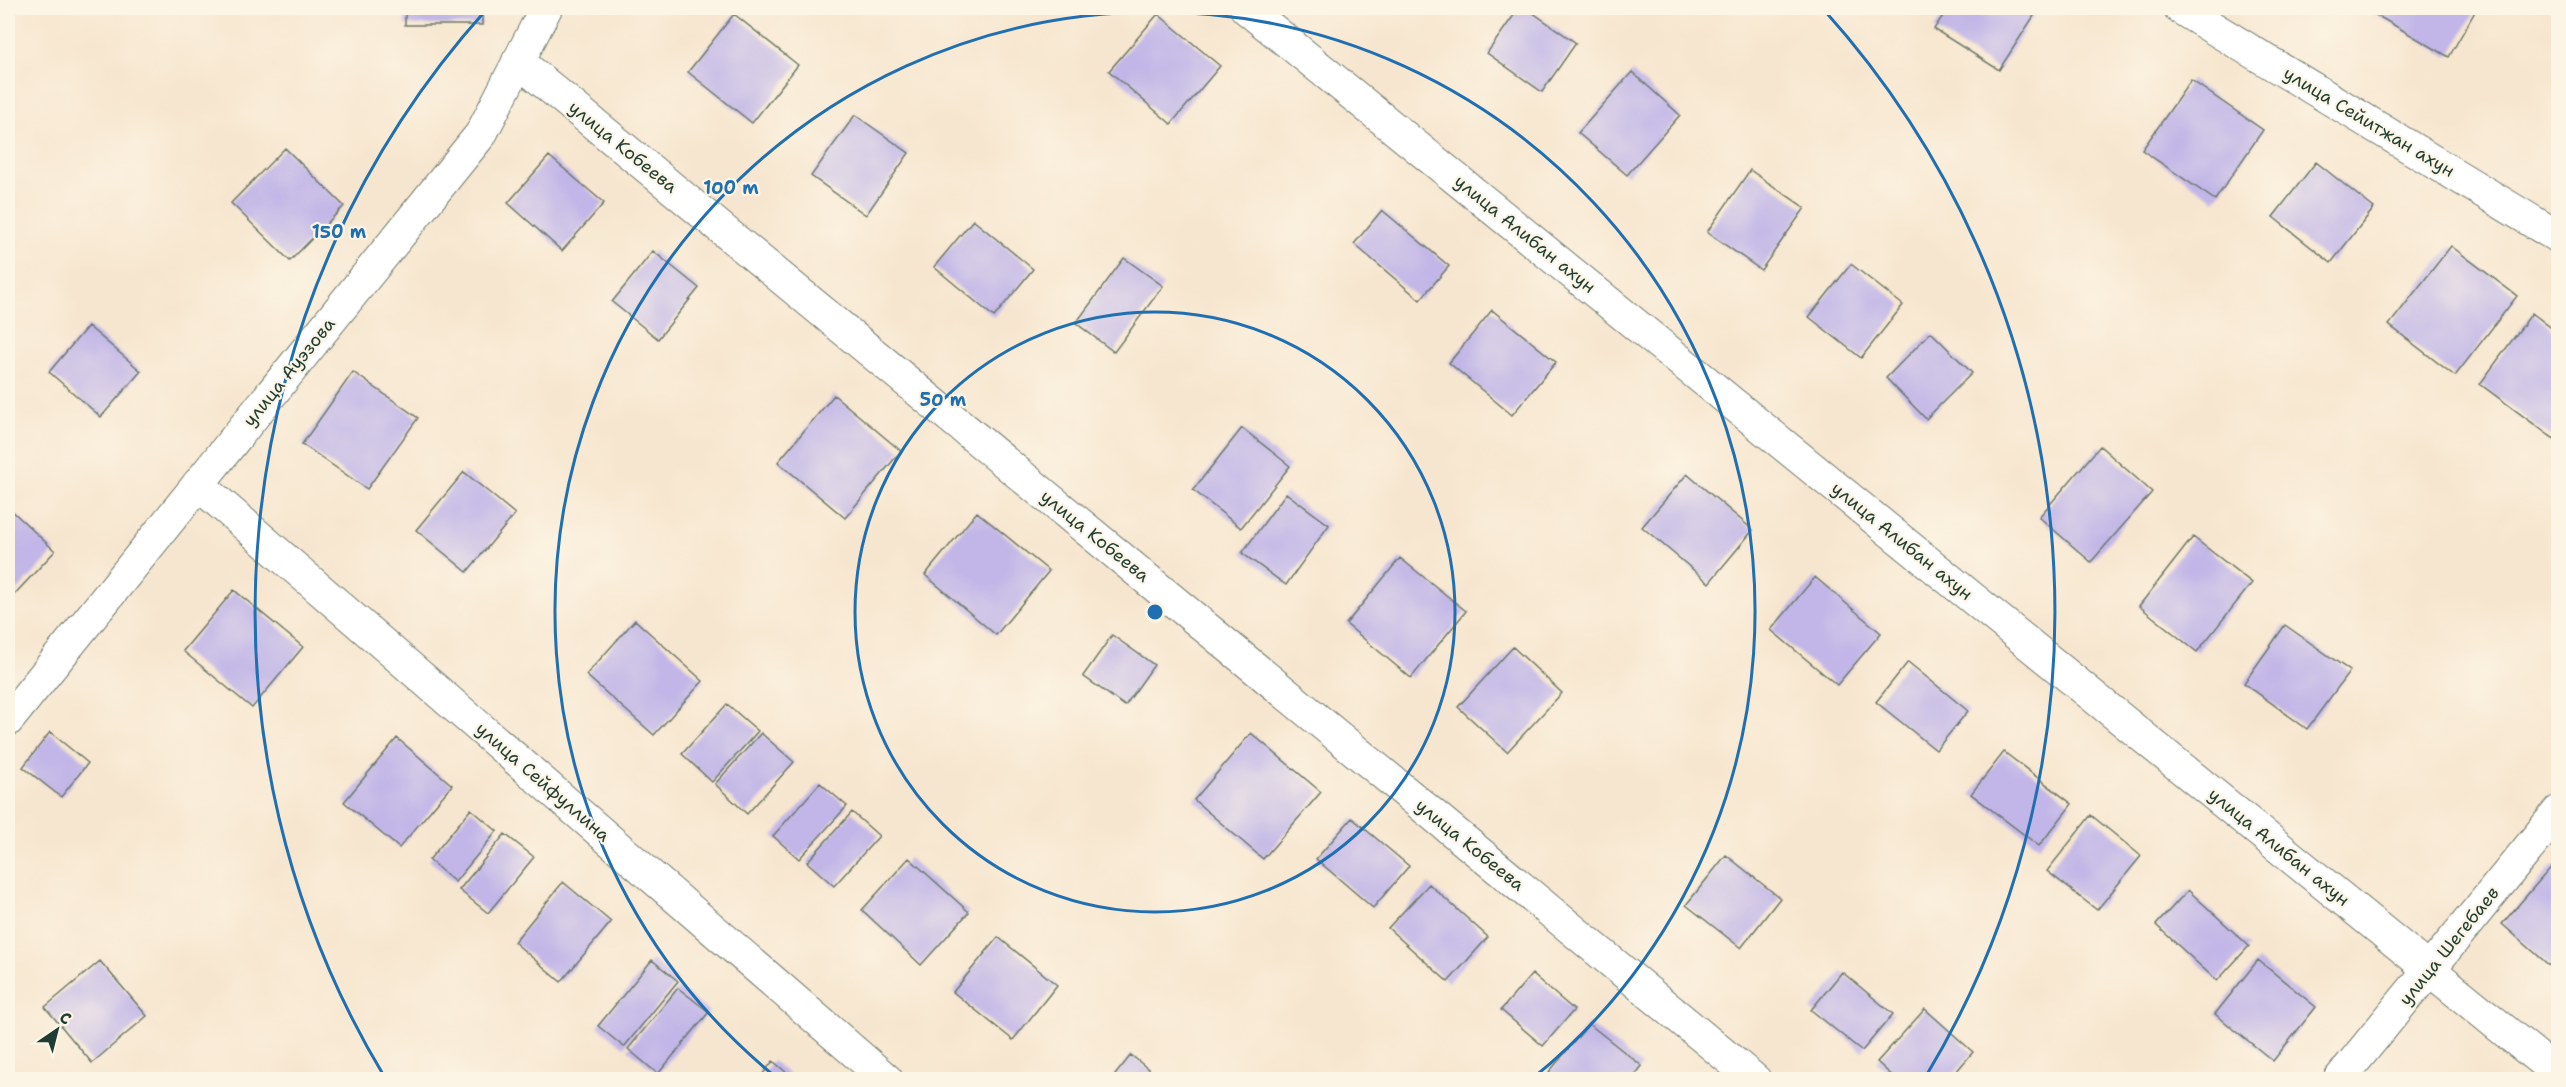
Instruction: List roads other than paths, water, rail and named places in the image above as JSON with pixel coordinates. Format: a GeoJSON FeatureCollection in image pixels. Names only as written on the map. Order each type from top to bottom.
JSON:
{"type":"FeatureCollection","features":[{"type":"Feature","properties":{"kind":"street","name":"улица Ауэзова"},"geometry":{"type":"LineString","coordinates":[[8,720],[481,134],[546,8]]}},
{"type":"Feature","properties":{"kind":"street","name":"улица Алибан ахун"},"geometry":{"type":"LineString","coordinates":[[1245,8],[2559,1074]]}},
{"type":"Feature","properties":{"kind":"street","name":"улица Сейитжан ахун"},"geometry":{"type":"LineString","coordinates":[[2180,8],[2559,237]]}},
{"type":"Feature","properties":{"kind":"street","name":"улица Кобеева"},"geometry":{"type":"LineString","coordinates":[[518,61],[1755,1080]]}},
{"type":"Feature","properties":{"kind":"street","name":"улица Сейфуллина"},"geometry":{"type":"LineString","coordinates":[[198,484],[887,1080]]}},
{"type":"Feature","properties":{"kind":"street","name":"улица Шегебаев"},"geometry":{"type":"LineString","coordinates":[[2339,1080],[2559,812]]}}]}
